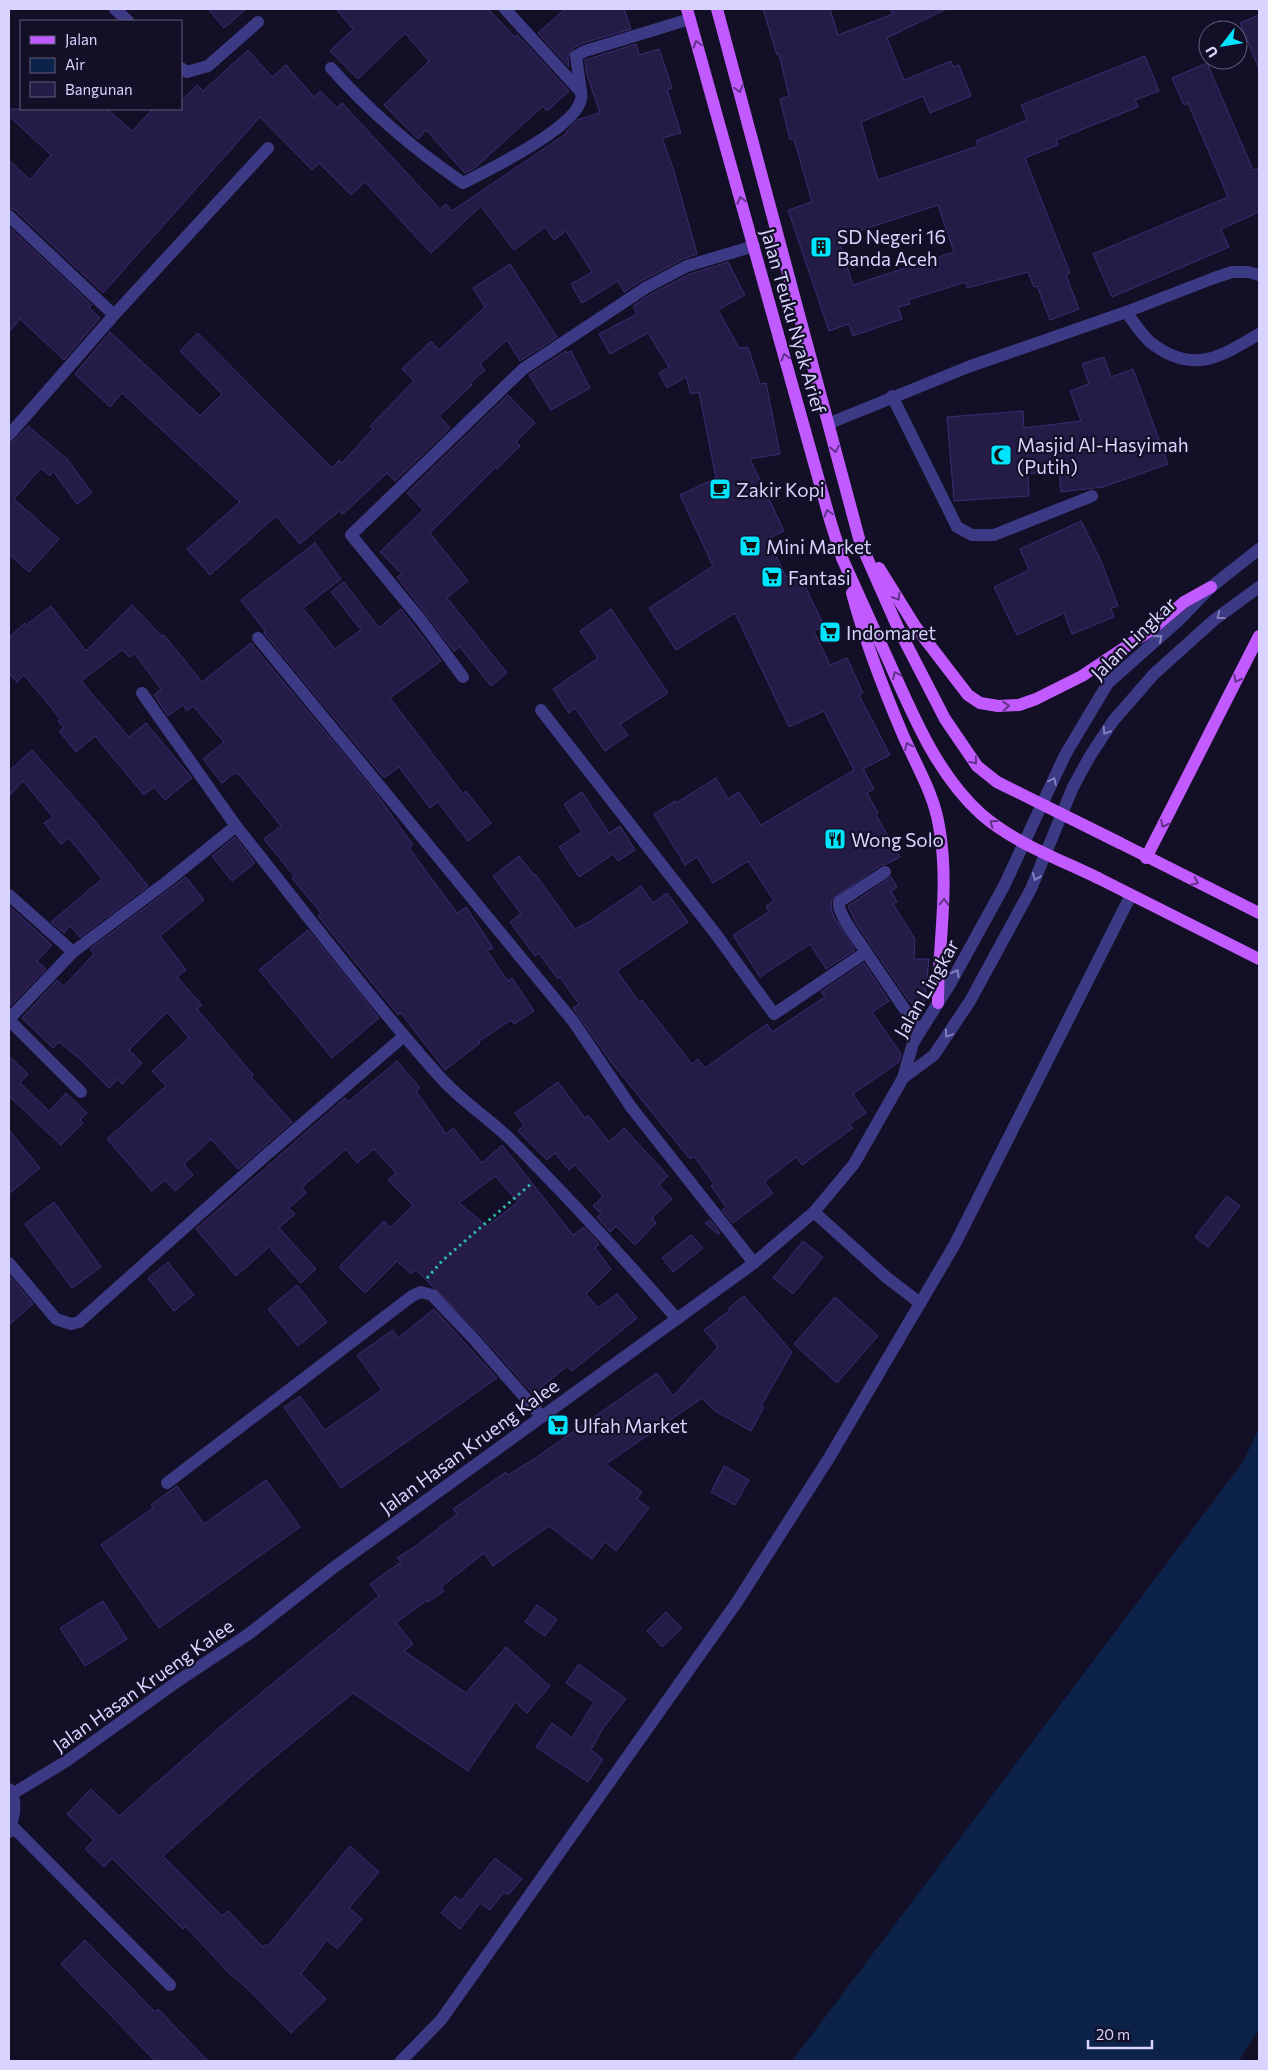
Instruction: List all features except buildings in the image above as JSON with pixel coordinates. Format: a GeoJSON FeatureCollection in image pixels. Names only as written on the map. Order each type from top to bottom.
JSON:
{"type":"FeatureCollection","features":[{"type":"Feature","properties":{"kind":"main road","name":"Jalan Teuku Nyak Arief"},"geometry":{"type":"LineString","coordinates":[[717,9],[830,423],[841,476],[860,542]]}},
{"type":"Feature","properties":{"kind":"main road","name":"Jalan Teuku Nyak Arief"},"geometry":{"type":"LineString","coordinates":[[688,14],[842,558],[924,736],[942,768],[981,814],[1021,841],[1131,895]]}},
{"type":"Feature","properties":{"kind":"main road"},"geometry":{"type":"LineString","coordinates":[[860,542],[915,626],[957,683],[968,695],[980,703],[998,706],[1019,705],[1036,699],[1082,676],[1145,634],[1184,602],[1211,587]]}},
{"type":"Feature","properties":{"kind":"main road"},"geometry":{"type":"LineString","coordinates":[[860,542],[898,628],[945,719],[977,766],[997,782],[1259,913]]}},
{"type":"Feature","properties":{"kind":"main road"},"geometry":{"type":"LineString","coordinates":[[842,558],[866,643],[904,738],[927,785],[939,824],[944,866],[944,907],[938,973],[938,1004]]}},
{"type":"Feature","properties":{"kind":"main road"},"geometry":{"type":"LineString","coordinates":[[1146,858],[1259,636]]}},
{"type":"Feature","properties":{"kind":"main road"},"geometry":{"type":"LineString","coordinates":[[1131,895],[1259,960]]}},
{"type":"Feature","properties":{"kind":"street"},"geometry":{"type":"LineString","coordinates":[[116,9],[127,20]]}},
{"type":"Feature","properties":{"kind":"street"},"geometry":{"type":"LineString","coordinates":[[505,9],[581,92]]}},
{"type":"Feature","properties":{"kind":"street"},"geometry":{"type":"LineString","coordinates":[[331,68],[382,120],[435,164],[463,183],[511,159],[567,121],[581,100],[576,56],[584,51],[688,14]]}},
{"type":"Feature","properties":{"kind":"street"},"geometry":{"type":"LineString","coordinates":[[182,69],[187,72],[208,66],[258,22]]}},
{"type":"Feature","properties":{"kind":"street"},"geometry":{"type":"LineString","coordinates":[[9,435],[114,315],[268,148]]}},
{"type":"Feature","properties":{"kind":"street"},"geometry":{"type":"LineString","coordinates":[[9,216],[114,315]]}},
{"type":"Feature","properties":{"kind":"street"},"geometry":{"type":"LineString","coordinates":[[463,677],[420,620],[351,535],[523,369],[647,287],[687,266],[754,246]]}},
{"type":"Feature","properties":{"kind":"street"},"geometry":{"type":"LineString","coordinates":[[830,423],[892,396],[968,367],[1126,312],[1232,272],[1248,272],[1259,275]]}},
{"type":"Feature","properties":{"kind":"street"},"geometry":{"type":"LineString","coordinates":[[1126,312],[1149,341],[1172,356],[1189,362],[1207,360],[1259,334]]}},
{"type":"Feature","properties":{"kind":"street"},"geometry":{"type":"LineString","coordinates":[[892,396],[956,527],[964,532],[983,536],[994,535],[1092,496]]}},
{"type":"Feature","properties":{"kind":"street","name":"Jalan Lingkar"},"geometry":{"type":"LineString","coordinates":[[903,1078],[913,1043],[938,1004],[1004,886],[1065,754],[1108,684],[1178,621],[1211,587],[1259,549]]}},
{"type":"Feature","properties":{"kind":"street","name":"Jalan Lingkar"},"geometry":{"type":"LineString","coordinates":[[903,1078],[934,1055],[970,1002],[1031,889],[1073,787],[1090,756],[1113,721],[1154,674],[1214,620],[1259,587]]}},
{"type":"Feature","properties":{"kind":"street"},"geometry":{"type":"LineString","coordinates":[[258,638],[573,1022],[631,1107],[754,1262]]}},
{"type":"Feature","properties":{"kind":"street"},"geometry":{"type":"LineString","coordinates":[[142,693],[236,826],[404,1036],[455,1093],[508,1137],[544,1172],[594,1225],[677,1319]]}},
{"type":"Feature","properties":{"kind":"street"},"geometry":{"type":"LineString","coordinates":[[541,710],[715,933],[774,1014],[866,952]]}},
{"type":"Feature","properties":{"kind":"street"},"geometry":{"type":"LineString","coordinates":[[81,1092],[9,1020],[73,952],[169,880],[236,826]]}},
{"type":"Feature","properties":{"kind":"street"},"geometry":{"type":"LineString","coordinates":[[885,872],[839,902],[838,907],[920,1032]]}},
{"type":"Feature","properties":{"kind":"street"},"geometry":{"type":"LineString","coordinates":[[9,894],[73,952]]}},
{"type":"Feature","properties":{"kind":"street"},"geometry":{"type":"LineString","coordinates":[[401,2061],[441,2020],[737,1602],[829,1458],[954,1244],[999,1159],[1131,895]]}},
{"type":"Feature","properties":{"kind":"street"},"geometry":{"type":"LineString","coordinates":[[9,1263],[56,1320],[71,1324],[79,1322],[272,1149],[404,1036]]}},
{"type":"Feature","properties":{"kind":"street","name":"Jalan Hasan Krueng Kalee"},"geometry":{"type":"LineString","coordinates":[[10,1793],[68,1760],[178,1681],[250,1634],[333,1568],[754,1262],[814,1212],[854,1164],[903,1078]]}},
{"type":"Feature","properties":{"kind":"street"},"geometry":{"type":"LineString","coordinates":[[814,1212],[886,1277],[920,1302]]}},
{"type":"Feature","properties":{"kind":"street"},"geometry":{"type":"LineString","coordinates":[[168,1483],[412,1296],[421,1292],[432,1295],[542,1417]]}},
{"type":"Feature","properties":{"kind":"street"},"geometry":{"type":"LineString","coordinates":[[10,1793],[15,1812],[10,1828],[170,1985]]}},
{"type":"Feature","properties":{"kind":"path"},"geometry":{"type":"LineString","coordinates":[[421,1292],[424,1283],[443,1260],[544,1172]]}},
{"type":"Feature","properties":{"kind":"water"},"geometry":{"type":"Polygon","coordinates":[[[1259,1428],[1259,2029],[1239,2061],[792,2061],[1243,1462],[1259,1428]]]}},
{"type":"Feature","properties":{"kind":"place","name":"SD Negeri 16 Banda Aceh"},"geometry":{"type":"Point","coordinates":[821,247]}},
{"type":"Feature","properties":{"kind":"place","name":"Masjid Al-Hasyimah (Putih)"},"geometry":{"type":"Point","coordinates":[1001,455]}},
{"type":"Feature","properties":{"kind":"place","name":"Zakir Kopi"},"geometry":{"type":"Point","coordinates":[720,489]}},
{"type":"Feature","properties":{"kind":"place","name":"Mini Market"},"geometry":{"type":"Point","coordinates":[750,546]}},
{"type":"Feature","properties":{"kind":"place","name":"Fantasi"},"geometry":{"type":"Point","coordinates":[772,577]}},
{"type":"Feature","properties":{"kind":"place","name":"Indomaret"},"geometry":{"type":"Point","coordinates":[830,632]}},
{"type":"Feature","properties":{"kind":"place","name":"Wong Solo"},"geometry":{"type":"Point","coordinates":[835,839]}},
{"type":"Feature","properties":{"kind":"place","name":"Ulfah Market"},"geometry":{"type":"Point","coordinates":[558,1425]}}]}
